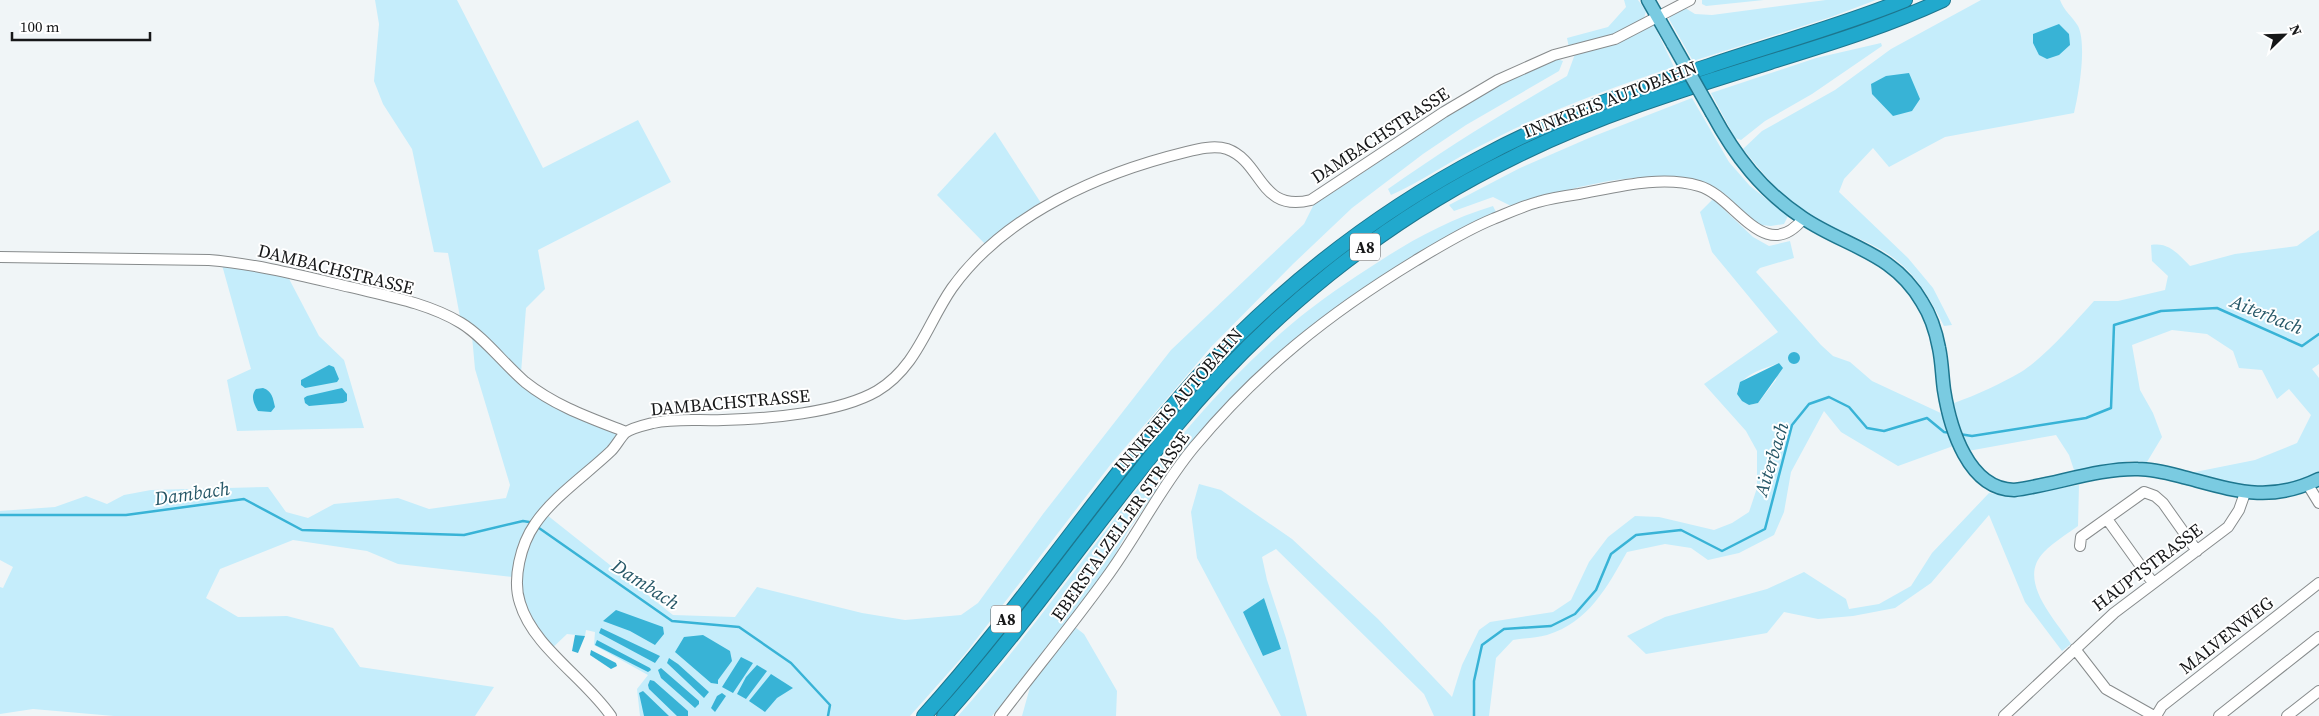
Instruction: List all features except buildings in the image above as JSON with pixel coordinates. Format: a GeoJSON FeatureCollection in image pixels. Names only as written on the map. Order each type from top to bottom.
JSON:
{"type":"FeatureCollection","features":[{"type":"Feature","properties":{"kind":"highway","name":"INNKREIS AUTOBAHN"},"geometry":{"type":"LineString","coordinates":[[924,716],[997,630],[1137,450],[1197,379],[1246,328],[1300,279],[1365,229],[1440,179],[1528,133],[1619,96],[1829,28],[1905,0]]}},
{"type":"Feature","properties":{"kind":"highway","name":"INNKREIS AUTOBAHN"},"geometry":{"type":"LineString","coordinates":[[944,716],[999,652],[1139,471],[1209,387],[1302,296],[1375,239],[1479,174],[1588,123],[1659,97],[1867,31],[1943,0]]}},
{"type":"Feature","properties":{"kind":"main road"},"geometry":{"type":"LineString","coordinates":[[1648,0],[1734,152],[1753,177],[1803,219],[1879,256],[1913,288],[1936,332],[1944,391],[1962,449],[1973,469],[1986,482],[2005,489],[2025,488],[2117,470],[2141,469],[2162,472],[2245,493],[2270,494],[2314,482]]}},
{"type":"Feature","properties":{"kind":"street","name":"DAMBACHSTRASSE"},"geometry":{"type":"LineString","coordinates":[[0,257],[234,262],[386,296],[442,312],[464,325],[524,381],[550,400],[577,414],[626,432],[661,422],[781,416],[863,398],[885,385],[904,369],[921,345],[950,291],[970,266],[1020,222],[1062,198],[1111,176],[1177,154],[1212,148],[1228,150],[1236,155],[1262,185],[1278,198],[1293,203],[1311,200],[1444,112],[1498,80],[1554,55],[1615,39],[1690,0]]}},
{"type":"Feature","properties":{"kind":"street","name":"EBERSTALZELLER STRASSE"},"geometry":{"type":"LineString","coordinates":[[1000,716],[1107,577],[1152,505],[1193,448],[1259,376],[1289,349],[1320,324],[1402,269],[1491,219],[1540,201],[1616,187],[1680,181],[1702,186],[1718,195],[1749,224],[1771,235],[1790,231],[1803,219]]}},
{"type":"Feature","properties":{"kind":"street"},"geometry":{"type":"LineString","coordinates":[[611,716],[574,673],[539,639],[519,601],[517,583],[520,558],[526,540],[535,524],[551,506],[614,448],[626,432]]}},
{"type":"Feature","properties":{"kind":"street"},"geometry":{"type":"LineString","coordinates":[[2314,482],[2319,503]]}},
{"type":"Feature","properties":{"kind":"street"},"geometry":{"type":"LineString","coordinates":[[2080,546],[2081,537],[2141,494],[2146,493],[2155,496],[2162,503],[2197,551]]}},
{"type":"Feature","properties":{"kind":"street","name":"HAUPTSTRASSE"},"geometry":{"type":"LineString","coordinates":[[2004,716],[2074,648],[2114,613],[2232,523],[2245,493]]}},
{"type":"Feature","properties":{"kind":"street"},"geometry":{"type":"LineString","coordinates":[[2106,519],[2153,583]]}},
{"type":"Feature","properties":{"kind":"street","name":"MALVENWEG"},"geometry":{"type":"LineString","coordinates":[[2155,716],[2162,706],[2319,583]]}},
{"type":"Feature","properties":{"kind":"street"},"geometry":{"type":"LineString","coordinates":[[2219,716],[2319,637]]}},
{"type":"Feature","properties":{"kind":"street"},"geometry":{"type":"LineString","coordinates":[[2074,648],[2106,689],[2155,716]]}},
{"type":"Feature","properties":{"kind":"street"},"geometry":{"type":"LineString","coordinates":[[2287,716],[2319,691]]}},
{"type":"Feature","properties":{"kind":"shaded area"},"geometry":{"type":"Polygon","coordinates":[[[375,0],[457,0],[543,168],[638,120],[671,182],[538,250],[545,289],[526,308],[521,373],[460,317],[448,253],[434,252],[412,149],[383,104],[374,81],[379,24],[375,0]]]}},
{"type":"Feature","properties":{"kind":"shaded area"},"geometry":{"type":"Polygon","coordinates":[[[1624,0],[1638,0],[1646,11],[1644,19],[1610,37],[1569,48],[1567,38],[1608,27],[1626,7],[1624,0]]]}},
{"type":"Feature","properties":{"kind":"shaded area"},"geometry":{"type":"Polygon","coordinates":[[[1702,0],[1764,0],[1706,6],[1702,4],[1702,0]]]}},
{"type":"Feature","properties":{"kind":"shaded area"},"geometry":{"type":"Polygon","coordinates":[[[1826,0],[1876,0],[1831,17],[1693,61],[1669,19],[1672,13],[1682,6],[1695,14],[1712,15],[1826,0]]]}},
{"type":"Feature","properties":{"kind":"shaded area"},"geometry":{"type":"Polygon","coordinates":[[[1981,0],[2060,0],[2078,26],[2081,34],[2081,69],[2074,113],[1945,137],[1889,167],[1873,148],[1844,179],[1839,192],[1908,258],[1933,288],[1952,325],[1944,326],[1917,281],[1899,262],[1868,243],[1818,221],[1800,210],[1774,186],[1743,149],[1762,131],[1835,90],[1891,49],[1981,0]]]}},
{"type":"Feature","properties":{"kind":"shaded area"},"geometry":{"type":"Polygon","coordinates":[[[1654,25],[1674,67],[1623,84],[1547,114],[1474,149],[1391,195],[1388,189],[1410,174],[1476,130],[1567,76],[1575,54],[1616,44],[1654,25]]]}},
{"type":"Feature","properties":{"kind":"shaded area"},"geometry":{"type":"Polygon","coordinates":[[[1881,43],[1882,46],[1812,94],[1765,121],[1741,140],[1735,138],[1711,93],[1816,58],[1881,43]]]}},
{"type":"Feature","properties":{"kind":"shaded area"},"geometry":{"type":"Polygon","coordinates":[[[1557,59],[1563,61],[1559,71],[1466,125],[1423,154],[1352,208],[1293,264],[1211,347],[1111,464],[965,654],[910,716],[640,716],[637,689],[648,675],[594,645],[595,632],[586,630],[585,636],[567,634],[547,653],[519,615],[513,577],[398,564],[367,551],[293,540],[220,569],[206,598],[238,617],[287,616],[333,628],[360,667],[494,687],[475,716],[114,716],[33,709],[0,714],[0,587],[3,588],[13,567],[0,560],[0,511],[55,507],[86,496],[107,504],[124,495],[151,490],[268,487],[286,512],[308,518],[334,504],[398,498],[429,509],[506,498],[510,485],[475,369],[472,336],[534,392],[573,416],[629,436],[547,515],[673,615],[735,617],[757,587],[862,613],[905,620],[961,615],[978,603],[1043,514],[1171,350],[1304,224],[1314,204],[1461,106],[1524,72],[1557,59]]]}},
{"type":"Feature","properties":{"kind":"shaded area"},"geometry":{"type":"Polygon","coordinates":[[[1692,98],[1729,162],[1750,186],[1788,216],[1784,224],[1771,226],[1752,224],[1733,202],[1720,191],[1697,182],[1671,177],[1644,177],[1588,185],[1511,206],[1493,197],[1454,211],[1449,205],[1520,168],[1589,138],[1692,98]]]}},
{"type":"Feature","properties":{"kind":"shaded area"},"geometry":{"type":"Polygon","coordinates":[[[995,132],[1041,203],[987,246],[937,195],[995,132]]]}},
{"type":"Feature","properties":{"kind":"shaded area"},"geometry":{"type":"Polygon","coordinates":[[[1713,199],[1753,237],[1769,246],[1790,241],[1794,258],[1760,268],[1756,272],[1833,356],[1850,362],[1872,381],[1945,415],[1956,445],[1898,466],[1841,432],[1824,411],[1791,472],[1784,512],[1774,535],[1739,553],[1708,560],[1691,548],[1665,544],[1627,552],[1595,602],[1574,621],[1562,629],[1547,635],[1513,640],[1496,658],[1489,716],[1434,716],[1424,694],[1276,549],[1262,557],[1307,716],[1281,716],[1197,558],[1191,512],[1199,484],[1221,490],[1292,539],[1378,619],[1452,697],[1462,665],[1479,630],[1490,622],[1553,612],[1571,600],[1589,562],[1608,537],[1635,516],[1659,517],[1714,530],[1732,523],[1749,512],[1757,488],[1757,451],[1746,431],[1704,384],[1778,332],[1712,252],[1700,212],[1713,199]],[[1779,363],[1759,370],[1747,377],[1738,387],[1737,394],[1749,405],[1758,403],[1776,380],[1779,363]],[[1264,598],[1244,613],[1263,656],[1281,649],[1264,598]]]}},
{"type":"Feature","properties":{"kind":"shaded area"},"geometry":{"type":"Polygon","coordinates":[[[1493,206],[1497,214],[1427,249],[1372,282],[1321,319],[1256,373],[1166,476],[1128,531],[1103,576],[1069,623],[992,716],[958,716],[1038,619],[1153,470],[1235,376],[1291,324],[1357,276],[1428,232],[1493,206]]]}},
{"type":"Feature","properties":{"kind":"shaded area"},"geometry":{"type":"Polygon","coordinates":[[[2319,230],[2319,364],[2312,369],[2319,378],[2319,475],[2284,488],[2246,489],[2190,473],[2255,460],[2297,443],[2311,415],[2289,389],[2277,399],[2262,370],[2239,368],[2233,351],[2207,334],[2172,330],[2132,345],[2140,390],[2153,413],[2162,437],[2147,462],[2129,461],[2075,473],[2069,455],[2056,435],[1968,451],[1954,403],[1997,385],[2030,366],[2059,339],[2094,301],[2118,301],[2165,290],[2168,276],[2152,261],[2151,245],[2168,247],[2190,266],[2235,254],[2297,246],[2319,230]]]}},
{"type":"Feature","properties":{"kind":"shaded area"},"geometry":{"type":"Polygon","coordinates":[[[222,265],[287,275],[319,336],[344,360],[364,428],[237,431],[227,380],[251,369],[222,265]]]}},
{"type":"Feature","properties":{"kind":"shaded area"},"geometry":{"type":"Polygon","coordinates":[[[2079,485],[2078,526],[2044,552],[2036,563],[2034,575],[2041,599],[2071,644],[2062,651],[2025,602],[1989,515],[1931,583],[1895,608],[1853,616],[1818,619],[1784,612],[1767,633],[1646,654],[1627,636],[1665,617],[1767,589],[1804,572],[1846,599],[1849,609],[1879,604],[1911,586],[1932,553],[1989,493],[2009,496],[2079,485]]]}},
{"type":"Feature","properties":{"kind":"shaded area"},"geometry":{"type":"Polygon","coordinates":[[[1075,627],[1084,634],[1117,691],[1116,716],[1022,716],[1032,680],[1075,627]]]}},
{"type":"Feature","properties":{"kind":"water"},"geometry":{"type":"Polygon","coordinates":[[[2059,24],[2069,34],[2070,45],[2059,55],[2047,59],[2039,55],[2033,43],[2033,34],[2059,24]]]}},
{"type":"Feature","properties":{"kind":"water"},"geometry":{"type":"Polygon","coordinates":[[[1909,73],[1920,99],[1912,111],[1893,116],[1872,94],[1871,84],[1886,76],[1909,73]]]}},
{"type":"Feature","properties":{"kind":"water"},"geometry":{"type":"Polygon","coordinates":[[[1792,352],[1796,352],[1800,358],[1796,364],[1792,364],[1788,360],[1788,356],[1792,352]]]}},
{"type":"Feature","properties":{"kind":"water"},"geometry":{"type":"Polygon","coordinates":[[[1779,363],[1783,368],[1758,403],[1749,405],[1742,401],[1737,394],[1740,382],[1779,363]]]}},
{"type":"Feature","properties":{"kind":"water"},"geometry":{"type":"Polygon","coordinates":[[[329,365],[334,367],[339,379],[337,382],[305,388],[301,385],[301,380],[329,365]]]}},
{"type":"Feature","properties":{"kind":"water"},"geometry":{"type":"Polygon","coordinates":[[[263,388],[273,398],[275,407],[271,412],[258,411],[254,403],[254,392],[256,389],[263,388]]]}},
{"type":"Feature","properties":{"kind":"water"},"geometry":{"type":"Polygon","coordinates":[[[342,388],[347,394],[347,401],[343,403],[309,406],[305,403],[304,398],[307,396],[342,388]]]}},
{"type":"Feature","properties":{"kind":"water"},"geometry":{"type":"Polygon","coordinates":[[[1264,598],[1281,649],[1263,656],[1243,612],[1264,598]]]}},
{"type":"Feature","properties":{"kind":"water"},"geometry":{"type":"Polygon","coordinates":[[[616,610],[663,627],[664,634],[655,645],[630,631],[603,621],[616,610]]]}},
{"type":"Feature","properties":{"kind":"water"},"geometry":{"type":"Polygon","coordinates":[[[601,628],[660,656],[655,663],[599,633],[601,628]]]}},
{"type":"Feature","properties":{"kind":"water"},"geometry":{"type":"Polygon","coordinates":[[[575,635],[585,636],[578,653],[572,651],[575,635]]]}},
{"type":"Feature","properties":{"kind":"water"},"geometry":{"type":"Polygon","coordinates":[[[703,635],[730,651],[732,661],[718,680],[718,684],[711,683],[675,652],[684,637],[703,635]]]}},
{"type":"Feature","properties":{"kind":"water"},"geometry":{"type":"Polygon","coordinates":[[[597,640],[651,670],[648,672],[595,645],[597,640]]]}},
{"type":"Feature","properties":{"kind":"water"},"geometry":{"type":"Polygon","coordinates":[[[591,650],[616,663],[617,666],[611,669],[590,655],[591,650]]]}},
{"type":"Feature","properties":{"kind":"water"},"geometry":{"type":"Polygon","coordinates":[[[741,657],[753,663],[733,693],[722,687],[741,657]]]}},
{"type":"Feature","properties":{"kind":"water"},"geometry":{"type":"Polygon","coordinates":[[[669,658],[709,692],[704,698],[667,663],[669,658]]]}},
{"type":"Feature","properties":{"kind":"water"},"geometry":{"type":"Polygon","coordinates":[[[757,665],[767,671],[746,699],[737,694],[746,677],[757,665]]]}},
{"type":"Feature","properties":{"kind":"water"},"geometry":{"type":"Polygon","coordinates":[[[661,668],[699,701],[695,708],[661,678],[658,670],[661,668]]]}},
{"type":"Feature","properties":{"kind":"water"},"geometry":{"type":"Polygon","coordinates":[[[771,674],[793,688],[777,698],[765,712],[749,701],[771,674]]]}},
{"type":"Feature","properties":{"kind":"water"},"geometry":{"type":"Polygon","coordinates":[[[650,680],[654,681],[688,711],[688,716],[677,716],[649,689],[650,680]]]}},
{"type":"Feature","properties":{"kind":"water"},"geometry":{"type":"Polygon","coordinates":[[[643,691],[669,716],[644,716],[639,693],[643,691]]]}},
{"type":"Feature","properties":{"kind":"water"},"geometry":{"type":"Polygon","coordinates":[[[722,693],[726,696],[715,712],[711,708],[717,696],[722,693]]]}},
{"type":"Feature","properties":{"kind":"waterway","name":"Aiterbach"},"geometry":{"type":"LineString","coordinates":[[1959,434],[1972,436],[2086,418],[2111,408],[2114,325],[2161,311],[2217,308],[2302,346],[2319,334]]}},
{"type":"Feature","properties":{"kind":"waterway","name":"Aiterbach"},"geometry":{"type":"LineString","coordinates":[[1474,716],[1474,681],[1482,645],[1504,629],[1551,626],[1575,614],[1596,590],[1611,554],[1636,535],[1681,530],[1722,551],[1765,529],[1792,425],[1809,404],[1829,397],[1849,407],[1867,428],[1884,431],[1927,418],[1944,432],[1951,433]]}},
{"type":"Feature","properties":{"kind":"waterway","name":"Dambach"},"geometry":{"type":"LineString","coordinates":[[0,515],[126,515],[244,499],[302,530],[464,535],[523,521],[529,522]]}},
{"type":"Feature","properties":{"kind":"waterway","name":"Dambach"},"geometry":{"type":"LineString","coordinates":[[539,528],[672,621],[739,627],[791,663],[830,705],[828,716]]}}]}
